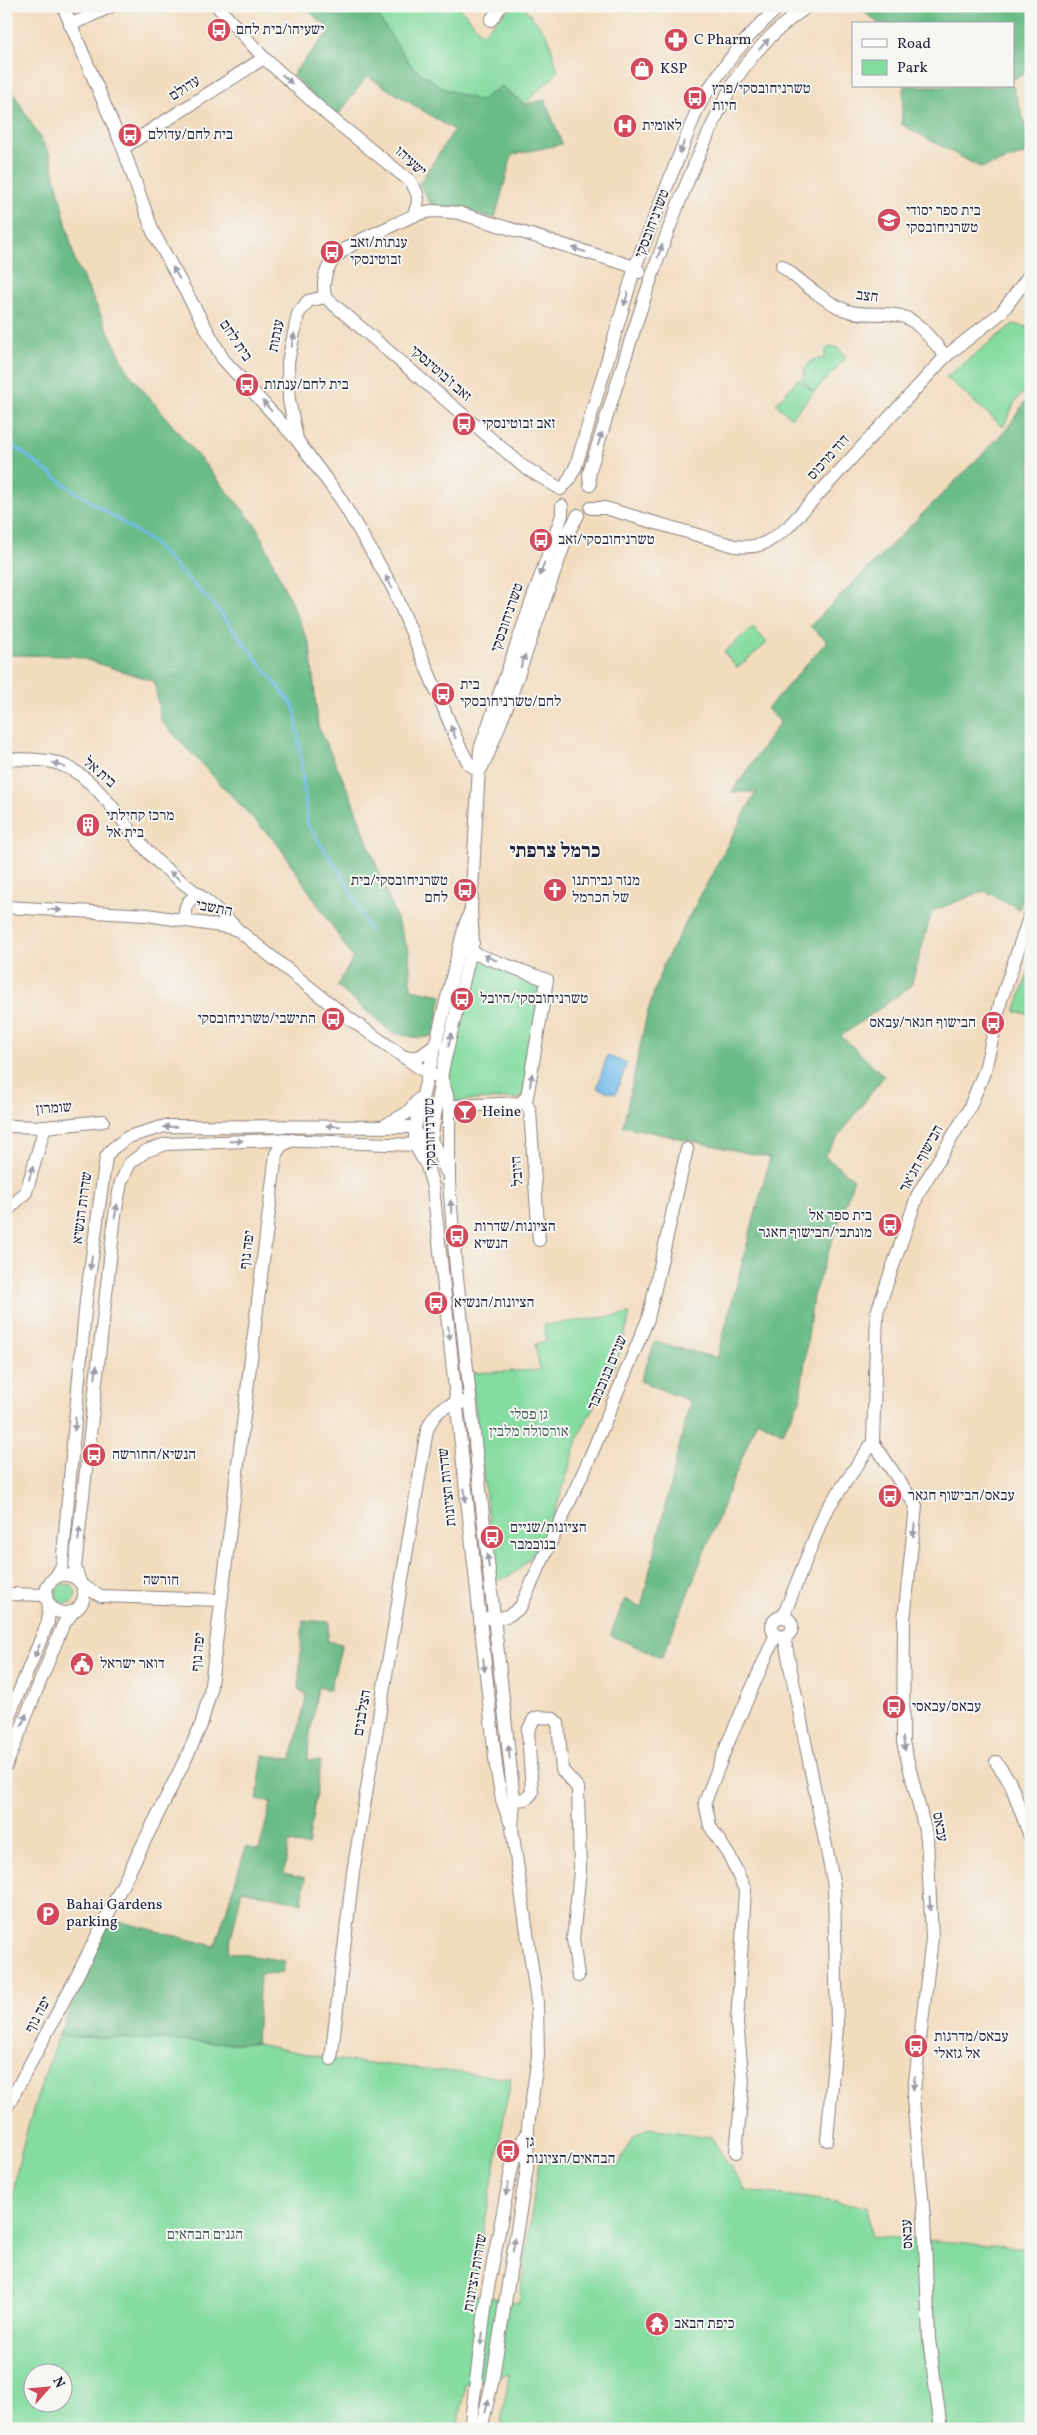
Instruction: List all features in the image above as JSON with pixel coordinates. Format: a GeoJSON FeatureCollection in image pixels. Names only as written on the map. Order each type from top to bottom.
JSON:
{"type":"FeatureCollection","features":[{"type":"Feature","properties":{"kind":"street","name":"בית לחם"},"geometry":{"type":"LineString","coordinates":[[63,6],[123,148],[153,232],[223,359],[297,440],[336,491],[393,588],[458,745],[469,764],[479,771]]}},
{"type":"Feature","properties":{"kind":"street"},"geometry":{"type":"LineString","coordinates":[[70,25],[112,6]]}},
{"type":"Feature","properties":{"kind":"street","name":"ישעיהו"},"geometry":{"type":"LineString","coordinates":[[216,6],[264,58],[330,117],[410,181],[419,198],[419,203],[413,216]]}},
{"type":"Feature","properties":{"kind":"street"},"geometry":{"type":"LineString","coordinates":[[491,20],[502,6]]}},
{"type":"Feature","properties":{"kind":"street"},"geometry":{"type":"LineString","coordinates":[[765,20],[771,6]]}},
{"type":"Feature","properties":{"kind":"street","name":"טשרניחובסקי"},"geometry":{"type":"LineString","coordinates":[[564,486],[576,466],[635,267],[697,110],[722,68],[780,6]]}},
{"type":"Feature","properties":{"kind":"street","name":"טשרניחובסקי"},"geometry":{"type":"LineString","coordinates":[[592,497],[589,472],[647,288],[676,208],[736,79],[768,40],[808,6]]}},
{"type":"Feature","properties":{"kind":"street","name":"עדולם"},"geometry":{"type":"LineString","coordinates":[[123,148],[264,58]]}},
{"type":"Feature","properties":{"kind":"street"},"geometry":{"type":"LineString","coordinates":[[325,297],[322,284],[329,265],[346,247],[413,216],[431,211],[459,213],[635,267],[644,279],[647,288]]}},
{"type":"Feature","properties":{"kind":"street","name":"חצב"},"geometry":{"type":"LineString","coordinates":[[782,266],[843,309],[862,315],[895,315],[907,318],[946,356]]}},
{"type":"Feature","properties":{"kind":"street","name":"דוד מרכוס"},"geometry":{"type":"LineString","coordinates":[[592,497],[604,508],[735,546],[752,548],[767,543],[788,527],[946,356],[1000,313],[1031,273]]}},
{"type":"Feature","properties":{"kind":"street","name":"ענתות"},"geometry":{"type":"LineString","coordinates":[[297,440],[289,400],[288,362],[298,314],[308,301],[325,297]]}},
{"type":"Feature","properties":{"kind":"street","name":"זאב ז'בוטינסקי"},"geometry":{"type":"LineString","coordinates":[[325,297],[524,467],[564,486]]}},
{"type":"Feature","properties":{"kind":"street"},"geometry":{"type":"LineString","coordinates":[[576,480],[592,497],[578,515],[569,513],[560,501],[564,486],[576,480]]}},
{"type":"Feature","properties":{"kind":"street","name":"טשרניחובסקי"},"geometry":{"type":"LineString","coordinates":[[415,1144],[415,1127],[421,1096],[465,952],[474,933],[471,909],[480,749],[562,515],[562,506]]}},
{"type":"Feature","properties":{"kind":"street","name":"טשרניחובסקי"},"geometry":{"type":"LineString","coordinates":[[479,771],[489,752],[569,531],[578,515]]}},
{"type":"Feature","properties":{"kind":"street","name":"בית אל"},"geometry":{"type":"LineString","coordinates":[[6,759],[48,761],[68,768],[81,776],[96,789],[143,847],[238,930]]}},
{"type":"Feature","properties":{"kind":"street"},"geometry":{"type":"LineString","coordinates":[[200,896],[192,898],[186,904],[184,912],[193,921],[207,915],[210,905]]}},
{"type":"Feature","properties":{"kind":"street","name":"התשבי"},"geometry":{"type":"LineString","coordinates":[[6,907],[147,915],[193,921],[238,930],[343,1014],[403,1057],[428,1073],[441,1077]]}},
{"type":"Feature","properties":{"kind":"street","name":"הבישוף חג'אר"},"geometry":{"type":"LineString","coordinates":[[873,1442],[877,1312],[918,1194],[970,1109],[982,1078],[1001,1000],[1031,912]]}},
{"type":"Feature","properties":{"kind":"street"},"geometry":{"type":"LineString","coordinates":[[449,1112],[456,1106],[520,1103],[525,1100],[529,1093],[547,980],[465,952]]}},
{"type":"Feature","properties":{"kind":"street","name":"טשרניחובסקי"},"geometry":{"type":"LineString","coordinates":[[449,1182],[449,1112],[447,1095],[441,1077],[465,952]]}},
{"type":"Feature","properties":{"kind":"street"},"geometry":{"type":"LineString","coordinates":[[403,1057],[420,1057],[437,1044]]}},
{"type":"Feature","properties":{"kind":"street"},"geometry":{"type":"LineString","coordinates":[[431,1140],[441,1077]]}},
{"type":"Feature","properties":{"kind":"street"},"geometry":{"type":"LineString","coordinates":[[382,1127],[407,1113],[421,1096]]}},
{"type":"Feature","properties":{"kind":"street","name":"היובל"},"geometry":{"type":"LineString","coordinates":[[525,1100],[530,1111],[539,1240]]}},
{"type":"Feature","properties":{"kind":"street","name":"שומרון"},"geometry":{"type":"LineString","coordinates":[[6,1126],[45,1127],[103,1120]]}},
{"type":"Feature","properties":{"kind":"street","name":"שדרות הנשיא"},"geometry":{"type":"LineString","coordinates":[[55,1578],[62,1566],[86,1300],[106,1157],[118,1144],[128,1137],[165,1126],[415,1127]]}},
{"type":"Feature","properties":{"kind":"street"},"geometry":{"type":"LineString","coordinates":[[6,1212],[26,1192],[45,1127]]}},
{"type":"Feature","properties":{"kind":"street"},"geometry":{"type":"LineString","coordinates":[[415,1127],[431,1140],[440,1155],[449,1182]]}},
{"type":"Feature","properties":{"kind":"street"},"geometry":{"type":"LineString","coordinates":[[6,1766],[63,1625],[77,1609],[84,1596],[75,1566],[115,1215],[125,1172],[137,1156],[155,1146],[264,1140],[415,1144],[431,1140]]}},
{"type":"Feature","properties":{"kind":"street"},"geometry":{"type":"LineString","coordinates":[[264,1140],[272,1145],[276,1154]]}},
{"type":"Feature","properties":{"kind":"street"},"geometry":{"type":"LineString","coordinates":[[276,1154],[281,1146],[292,1140]]}},
{"type":"Feature","properties":{"kind":"street","name":"שדרות הציונות"},"geometry":{"type":"LineString","coordinates":[[415,1144],[427,1166],[433,1187],[478,1616],[499,1783],[502,1800],[512,1828],[539,2020],[538,2056],[528,2126],[526,2168],[492,2383],[481,2429]]}},
{"type":"Feature","properties":{"kind":"street","name":"שניים בנובמבר"},"geometry":{"type":"LineString","coordinates":[[478,1616],[494,1614],[526,1597],[588,1462],[648,1319],[687,1149]]}},
{"type":"Feature","properties":{"kind":"street","name":"יפה נוף"},"geometry":{"type":"LineString","coordinates":[[6,2108],[78,1974],[201,1725],[214,1676],[220,1600],[276,1154]]}},
{"type":"Feature","properties":{"kind":"street","name":"שדרות הציונות"},"geometry":{"type":"LineString","coordinates":[[449,1182],[470,1401],[514,1800],[512,1828]]}},
{"type":"Feature","properties":{"kind":"street","name":"הצלבנים"},"geometry":{"type":"LineString","coordinates":[[331,2059],[353,1872],[427,1430],[438,1410],[456,1403],[470,1401]]}},
{"type":"Feature","properties":{"kind":"street"},"geometry":{"type":"LineString","coordinates":[[827,2140],[837,2027],[834,1886],[780,1635],[773,1624],[777,1619],[783,1617],[825,1512],[873,1442]]}},
{"type":"Feature","properties":{"kind":"street","name":"עבאס"},"geometry":{"type":"LineString","coordinates":[[873,1442],[916,1506],[904,1620],[903,1742],[927,1838],[932,1938],[913,2099],[924,2217],[929,2339],[941,2429]]}},
{"type":"Feature","properties":{"kind":"street"},"geometry":{"type":"LineString","coordinates":[[6,1723],[48,1622],[48,1585],[55,1578],[68,1575],[81,1584]]}},
{"type":"Feature","properties":{"kind":"street","name":"חורשה"},"geometry":{"type":"LineString","coordinates":[[81,1584],[101,1596],[220,1600]]}},
{"type":"Feature","properties":{"kind":"street"},"geometry":{"type":"LineString","coordinates":[[6,1594],[48,1599],[62,1613],[77,1609]]}},
{"type":"Feature","properties":{"kind":"street","name":"חורשה"},"geometry":{"type":"LineString","coordinates":[[77,1609],[101,1596]]}},
{"type":"Feature","properties":{"kind":"street"},"geometry":{"type":"LineString","coordinates":[[736,2152],[743,2082],[737,2023],[744,1890],[731,1859],[710,1826],[705,1802],[727,1745],[780,1635]]}},
{"type":"Feature","properties":{"kind":"street"},"geometry":{"type":"LineString","coordinates":[[514,1800],[526,1799],[532,1793],[528,1731],[530,1724],[540,1717],[552,1718],[558,1723],[562,1770],[578,1788],[580,1870],[573,1938],[578,1976]]}},
{"type":"Feature","properties":{"kind":"street"},"geometry":{"type":"LineString","coordinates":[[996,1762],[1010,1782],[1031,1839]]}},
{"type":"Feature","properties":{"kind":"street","name":"שדרות הציונות"},"geometry":{"type":"LineString","coordinates":[[470,2429],[487,2293],[512,2166],[528,2126]]}},
{"type":"Feature","properties":{"kind":"green space"},"geometry":{"type":"Polygon","coordinates":[[[303,6],[371,6],[412,67],[445,89],[480,101],[501,86],[524,104],[545,100],[562,144],[512,155],[495,218],[432,206],[419,184],[454,130],[367,76],[336,118],[292,75],[330,30],[303,6]]]}},
{"type":"Feature","properties":{"kind":"green space"},"geometry":{"type":"Polygon","coordinates":[[[371,6],[459,6],[482,34],[512,6],[523,6],[548,36],[558,72],[524,104],[501,86],[480,101],[453,93],[420,74],[408,63],[371,6]]]}},
{"type":"Feature","properties":{"kind":"green space"},"geometry":{"type":"Polygon","coordinates":[[[858,6],[1031,6],[1031,71],[1014,79],[1014,22],[877,22],[858,6]]]}},
{"type":"Feature","properties":{"kind":"green space"},"geometry":{"type":"Polygon","coordinates":[[[6,80],[50,155],[75,261],[128,372],[257,527],[310,645],[318,726],[349,792],[409,952],[411,989],[442,995],[434,1036],[419,1038],[392,1033],[337,986],[353,958],[279,846],[161,721],[154,681],[74,656],[6,655],[6,80]]]}},
{"type":"Feature","properties":{"kind":"green space"},"geometry":{"type":"Polygon","coordinates":[[[904,88],[1014,88],[1031,144],[1031,152],[981,168],[901,124],[904,88]]]}},
{"type":"Feature","properties":{"kind":"green space"},"geometry":{"type":"Polygon","coordinates":[[[1013,324],[1031,328],[1031,383],[1015,402],[1003,427],[946,377],[1013,324]]]}},
{"type":"Feature","properties":{"kind":"green space"},"geometry":{"type":"Polygon","coordinates":[[[830,346],[839,348],[846,358],[814,392],[801,379],[804,376],[804,370],[812,360],[824,358],[826,350],[830,346]]]}},
{"type":"Feature","properties":{"kind":"green space"},"geometry":{"type":"Polygon","coordinates":[[[798,379],[814,392],[791,418],[776,404],[798,379]]]}},
{"type":"Feature","properties":{"kind":"green space"},"geometry":{"type":"Polygon","coordinates":[[[1031,393],[1031,880],[1019,909],[985,891],[932,911],[911,986],[841,1036],[884,1076],[824,1156],[854,1179],[813,1296],[800,1400],[782,1433],[757,1420],[662,1658],[610,1635],[625,1599],[641,1608],[690,1401],[640,1381],[655,1342],[717,1358],[770,1158],[623,1126],[647,1014],[663,965],[756,792],[732,792],[780,722],[767,709],[827,641],[810,626],[1006,430],[1031,393]]]}},
{"type":"Feature","properties":{"kind":"green space"},"geometry":{"type":"Polygon","coordinates":[[[753,627],[767,643],[737,668],[724,652],[753,627]]]}},
{"type":"Feature","properties":{"kind":"green space"},"geometry":{"type":"Polygon","coordinates":[[[476,957],[541,983],[522,1098],[452,1101],[447,1072],[476,957]]]}},
{"type":"Feature","properties":{"kind":"green space"},"geometry":{"type":"Polygon","coordinates":[[[1031,965],[1031,1014],[1015,1012],[1031,965]]]}},
{"type":"Feature","properties":{"kind":"green space","name":"גן פסלי אורסולה מלבין"},"geometry":{"type":"Polygon","coordinates":[[[630,1314],[616,1361],[583,1427],[562,1492],[543,1538],[530,1557],[515,1572],[496,1581],[471,1373],[540,1370],[535,1344],[546,1342],[544,1325],[630,1314]]]}},
{"type":"Feature","properties":{"kind":"green space"},"geometry":{"type":"Polygon","coordinates":[[[62,1584],[70,1584],[76,1590],[76,1598],[70,1604],[62,1604],[56,1598],[56,1590],[62,1584]]]}},
{"type":"Feature","properties":{"kind":"green space"},"geometry":{"type":"Polygon","coordinates":[[[303,1620],[330,1622],[327,1641],[342,1644],[330,1690],[318,1687],[309,1740],[308,1760],[321,1761],[308,1846],[289,1843],[284,1873],[305,1878],[302,1903],[242,1890],[228,1952],[285,1961],[282,1973],[260,1974],[256,2044],[58,2036],[110,1919],[215,1946],[246,1847],[259,1850],[271,1803],[257,1800],[263,1755],[291,1759],[307,1694],[298,1690],[303,1620]]]}},
{"type":"Feature","properties":{"kind":"green space","name":"הגנים הבהאים"},"geometry":{"type":"Polygon","coordinates":[[[58,2036],[256,2044],[331,2059],[511,2078],[472,2294],[519,2302],[539,2160],[617,2167],[633,2137],[650,2128],[711,2137],[745,2190],[867,2206],[871,2236],[1031,2248],[1031,2429],[500,2429],[509,2374],[465,2385],[458,2429],[6,2429],[6,2300],[9,2235],[17,2171],[35,2103],[58,2036]]]}},
{"type":"Feature","properties":{"kind":"water"},"geometry":{"type":"Polygon","coordinates":[[[607,1056],[627,1063],[616,1094],[597,1088],[607,1056]]]}},
{"type":"Feature","properties":{"kind":"waterway"},"geometry":{"type":"LineString","coordinates":[[6,432],[11,444],[64,484],[152,542],[214,605],[295,708],[308,825],[346,882],[370,932]]}},
{"type":"Feature","properties":{"kind":"place","name":"ישעיהו/בית לחם"},"geometry":{"type":"Point","coordinates":[219,30]}},
{"type":"Feature","properties":{"kind":"place","name":"C Pharm"},"geometry":{"type":"Point","coordinates":[676,40]}},
{"type":"Feature","properties":{"kind":"place","name":"KSP"},"geometry":{"type":"Point","coordinates":[642,69]}},
{"type":"Feature","properties":{"kind":"place","name":"טשרניחובסקי/פרץ חיות"},"geometry":{"type":"Point","coordinates":[695,98]}},
{"type":"Feature","properties":{"kind":"place","name":"לאומית"},"geometry":{"type":"Point","coordinates":[625,126]}},
{"type":"Feature","properties":{"kind":"place","name":"בית לחם/עדולם"},"geometry":{"type":"Point","coordinates":[130,135]}},
{"type":"Feature","properties":{"kind":"place","name":"בית ספר יסודי טשרניחובסקי"},"geometry":{"type":"Point","coordinates":[889,220]}},
{"type":"Feature","properties":{"kind":"place","name":"ענתות/זאב זבוטינסקי"},"geometry":{"type":"Point","coordinates":[332,252]}},
{"type":"Feature","properties":{"kind":"place","name":"בית לחם/ענתות"},"geometry":{"type":"Point","coordinates":[247,385]}},
{"type":"Feature","properties":{"kind":"place","name":"זאב זבוטינסקי"},"geometry":{"type":"Point","coordinates":[464,424]}},
{"type":"Feature","properties":{"kind":"place","name":"טשרניחובסקי/זאב"},"geometry":{"type":"Point","coordinates":[541,540]}},
{"type":"Feature","properties":{"kind":"place","name":"בית לחם/טשרניחובסקי"},"geometry":{"type":"Point","coordinates":[443,694]}},
{"type":"Feature","properties":{"kind":"place","name":"מרכז קהילתי בית אל"},"geometry":{"type":"Point","coordinates":[88,825]}},
{"type":"Feature","properties":{"kind":"place","name":"טשרניחובסקי/בית לחם"},"geometry":{"type":"Point","coordinates":[465,890]}},
{"type":"Feature","properties":{"kind":"place","name":"מנזר גבירתנו של הכרמל"},"geometry":{"type":"Point","coordinates":[555,890]}},
{"type":"Feature","properties":{"kind":"place","name":"טשרניחובסקי/היובל"},"geometry":{"type":"Point","coordinates":[462,999]}},
{"type":"Feature","properties":{"kind":"place","name":"התישבי/טשרניחובסקי"},"geometry":{"type":"Point","coordinates":[333,1019]}},
{"type":"Feature","properties":{"kind":"place","name":"הבישוף חגאר/עבאס"},"geometry":{"type":"Point","coordinates":[993,1023]}},
{"type":"Feature","properties":{"kind":"place","name":"Heine"},"geometry":{"type":"Point","coordinates":[465,1112]}},
{"type":"Feature","properties":{"kind":"place","name":"בית ספר אל מונתבי/הבישוף חאגר"},"geometry":{"type":"Point","coordinates":[890,1225]}},
{"type":"Feature","properties":{"kind":"place","name":"הציונות/שדרות הנשיא"},"geometry":{"type":"Point","coordinates":[457,1236]}},
{"type":"Feature","properties":{"kind":"place","name":"הציונות/הנשיא"},"geometry":{"type":"Point","coordinates":[436,1303]}},
{"type":"Feature","properties":{"kind":"place","name":"הנשיא/החורשה"},"geometry":{"type":"Point","coordinates":[94,1455]}},
{"type":"Feature","properties":{"kind":"place","name":"עבאס/הבישוף חגאר"},"geometry":{"type":"Point","coordinates":[890,1496]}},
{"type":"Feature","properties":{"kind":"place","name":"הציונות/שניים בנובמבר"},"geometry":{"type":"Point","coordinates":[492,1537]}},
{"type":"Feature","properties":{"kind":"place","name":"דואר ישראל"},"geometry":{"type":"Point","coordinates":[82,1664]}},
{"type":"Feature","properties":{"kind":"place","name":"עבאס/עבאסי"},"geometry":{"type":"Point","coordinates":[894,1707]}},
{"type":"Feature","properties":{"kind":"place","name":"Bahai Gardens parking"},"geometry":{"type":"Point","coordinates":[48,1914]}},
{"type":"Feature","properties":{"kind":"place","name":"עבאס/מדרגות אל גזאלי"},"geometry":{"type":"Point","coordinates":[916,2046]}},
{"type":"Feature","properties":{"kind":"place","name":"גן הבהאים/הציונות"},"geometry":{"type":"Point","coordinates":[508,2151]}},
{"type":"Feature","properties":{"kind":"place","name":"כיפת הבאב"},"geometry":{"type":"Point","coordinates":[657,2324]}},
{"type":"Feature","properties":{"kind":"district","name":"כרמל צרפתי"},"geometry":{"type":"Point","coordinates":[555,852]}}]}
